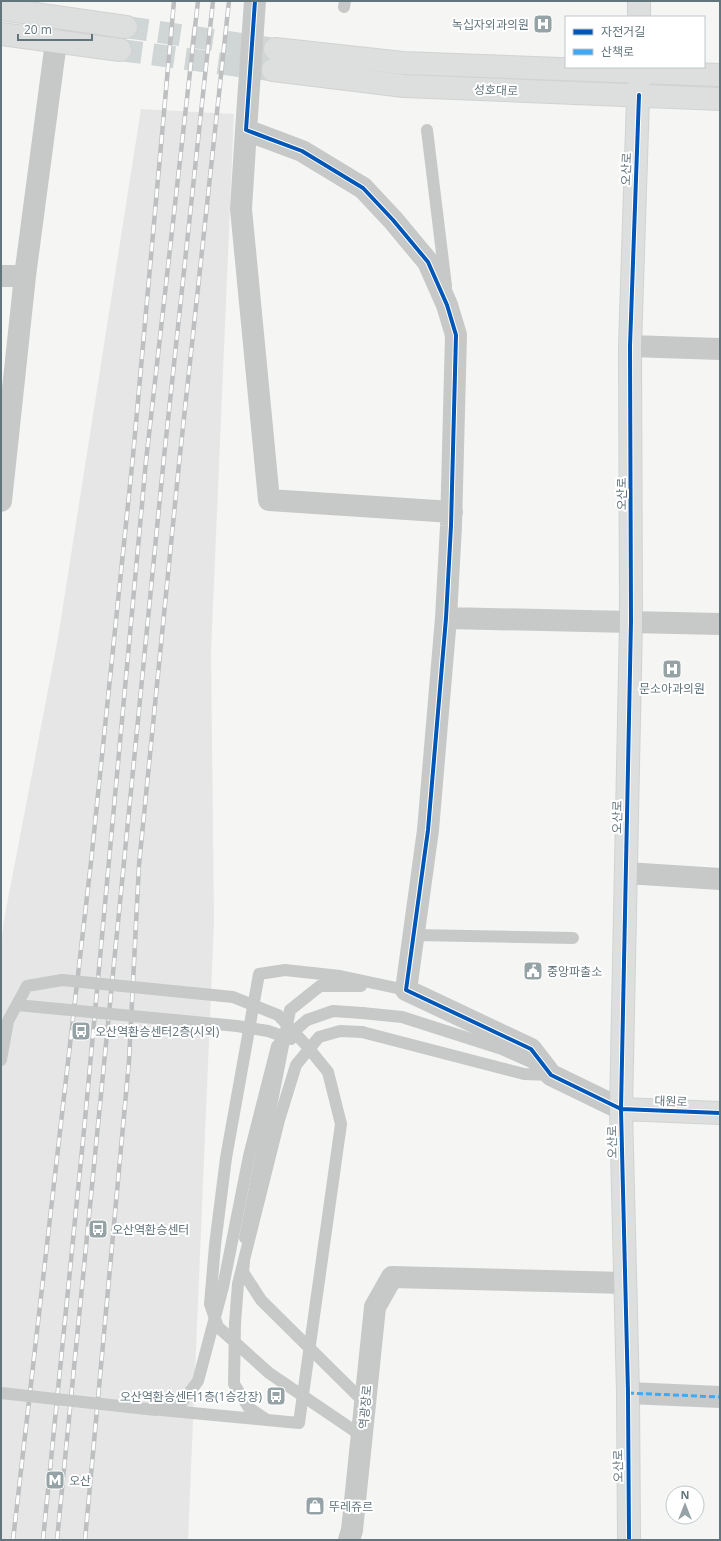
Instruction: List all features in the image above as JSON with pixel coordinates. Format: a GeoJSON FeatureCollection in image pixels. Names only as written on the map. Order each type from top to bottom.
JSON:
{"type":"FeatureCollection","features":[{"type":"Feature","properties":{"kind":"street"},"geometry":{"type":"LineString","coordinates":[[255,1],[241,209],[269,500],[452,512]]}},
{"type":"Feature","properties":{"kind":"street"},"geometry":{"type":"LineString","coordinates":[[639,1],[639,16]]}},
{"type":"Feature","properties":{"kind":"street"},"geometry":{"type":"LineString","coordinates":[[1,9],[126,26]]}},
{"type":"Feature","properties":{"kind":"street"},"geometry":{"type":"LineString","coordinates":[[1,34],[120,50]]}},
{"type":"Feature","properties":{"kind":"street"},"geometry":{"type":"LineString","coordinates":[[1,501],[25,276],[56,42]]}},
{"type":"Feature","properties":{"kind":"street","name":"성호대로"},"geometry":{"type":"LineString","coordinates":[[275,49],[403,63],[565,68]]}},
{"type":"Feature","properties":{"kind":"street","name":"성호대로"},"geometry":{"type":"LineString","coordinates":[[572,68],[640,70],[720,75]]}},
{"type":"Feature","properties":{"kind":"street","name":"성호대로"},"geometry":{"type":"LineString","coordinates":[[273,70],[404,86],[720,99]]}},
{"type":"Feature","properties":{"kind":"street","name":"오산로"},"geometry":{"type":"LineString","coordinates":[[629,1540],[628,1393],[621,1109],[631,621],[630,346],[640,70]]}},
{"type":"Feature","properties":{"kind":"street"},"geometry":{"type":"LineString","coordinates":[[246,130],[302,151],[364,188],[428,262],[448,305],[456,335],[452,512],[446,618],[428,830],[414,935],[398,988],[531,1050],[549,1072],[621,1109]]}},
{"type":"Feature","properties":{"kind":"street"},"geometry":{"type":"LineString","coordinates":[[1,276],[25,276]]}},
{"type":"Feature","properties":{"kind":"street"},"geometry":{"type":"LineString","coordinates":[[630,346],[720,349]]}},
{"type":"Feature","properties":{"kind":"street"},"geometry":{"type":"LineString","coordinates":[[446,618],[720,624]]}},
{"type":"Feature","properties":{"kind":"street"},"geometry":{"type":"LineString","coordinates":[[626,873],[720,878]]}},
{"type":"Feature","properties":{"kind":"street","name":"대원로"},"geometry":{"type":"LineString","coordinates":[[621,1109],[720,1113]]}},
{"type":"Feature","properties":{"kind":"street","name":"역광장로"},"geometry":{"type":"LineString","coordinates":[[349,1540],[352,1530],[375,1307],[392,1277],[625,1283]]}},
{"type":"Feature","properties":{"kind":"street"},"geometry":{"type":"LineString","coordinates":[[628,1393],[720,1397]]}},
{"type":"Feature","properties":{"kind":"lane"},"geometry":{"type":"LineString","coordinates":[[427,130],[448,305]]}},
{"type":"Feature","properties":{"kind":"lane"},"geometry":{"type":"LineString","coordinates":[[414,935],[573,938]]}},
{"type":"Feature","properties":{"kind":"lane"},"geometry":{"type":"LineString","coordinates":[[362,1436],[269,1372],[218,1327],[210,1304],[215,1245],[226,1158],[259,974],[285,970],[340,976],[398,988]]}},
{"type":"Feature","properties":{"kind":"lane"},"geometry":{"type":"LineString","coordinates":[[1,1060],[8,1021],[27,986],[62,980],[232,997],[278,1015],[306,1044],[328,1072],[341,1124],[299,1423],[156,1410],[1,1392]]}},
{"type":"Feature","properties":{"kind":"lane"},"geometry":{"type":"LineString","coordinates":[[364,1402],[261,1300],[243,1272],[246,1230],[290,1010],[320,986],[398,988]]}},
{"type":"Feature","properties":{"kind":"lane"},"geometry":{"type":"LineString","coordinates":[[17,1005],[237,1026],[268,1031],[306,1044]]}},
{"type":"Feature","properties":{"kind":"lane"},"geometry":{"type":"LineString","coordinates":[[156,1410],[180,1404],[198,1381],[223,1287],[249,1156],[276,1046],[307,1020],[333,1010],[402,1017],[502,1049],[549,1072]]}},
{"type":"Feature","properties":{"kind":"lane"},"geometry":{"type":"LineString","coordinates":[[267,1420],[249,1408],[234,1384],[235,1323],[238,1284],[279,1120],[296,1065],[318,1037],[340,1031],[362,1032],[524,1074],[549,1072]]}},
{"type":"Feature","properties":{"kind":"shaded area"},"geometry":{"type":"Polygon","coordinates":[[[141,109],[234,114],[211,652],[214,921],[188,1540],[1,1540],[1,947],[4,920],[58,638],[141,109]]]}},
{"type":"Feature","properties":{"kind":"tunnel"},"geometry":{"type":"LineString","coordinates":[[126,27],[275,49]]}},
{"type":"Feature","properties":{"kind":"tunnel"},"geometry":{"type":"LineString","coordinates":[[120,50],[270,70]]}},
{"type":"Feature","properties":{"kind":"railway"},"geometry":{"type":"LineString","coordinates":[[13,1540],[91,862],[133,456],[174,1]]}},
{"type":"Feature","properties":{"kind":"railway"},"geometry":{"type":"LineString","coordinates":[[43,1540],[85,1120],[146,461],[198,1]]}},
{"type":"Feature","properties":{"kind":"railway"},"geometry":{"type":"LineString","coordinates":[[57,1540],[164,457],[213,1]]}},
{"type":"Feature","properties":{"kind":"railway"},"geometry":{"type":"LineString","coordinates":[[85,1540],[129,1061],[139,865],[179,464],[229,1]]}},
{"type":"Feature","properties":{"kind":"marked path"},"geometry":{"type":"LineString","coordinates":[[628,1393],[720,1397]]}},
{"type":"Feature","properties":{"kind":"cycle path"},"geometry":{"type":"LineString","coordinates":[[255,1],[246,130],[302,151],[363,188],[393,220],[428,262],[447,305],[456,335],[451,526],[446,618],[428,830],[406,990],[531,1049],[551,1075],[621,1109],[720,1113]]}},
{"type":"Feature","properties":{"kind":"cycle path"},"geometry":{"type":"LineString","coordinates":[[629,1540],[628,1393],[621,1109],[631,621],[630,346],[639,95]]}},
{"type":"Feature","properties":{"kind":"place","name":"녹십자외과의원"},"geometry":{"type":"Point","coordinates":[543,24]}},
{"type":"Feature","properties":{"kind":"place","name":"문소아과의원"},"geometry":{"type":"Point","coordinates":[672,669]}},
{"type":"Feature","properties":{"kind":"place","name":"중앙파출소"},"geometry":{"type":"Point","coordinates":[533,971]}},
{"type":"Feature","properties":{"kind":"place","name":"오산역환승센터2층(시외)"},"geometry":{"type":"Point","coordinates":[81,1031]}},
{"type":"Feature","properties":{"kind":"place","name":"오산역환승센터"},"geometry":{"type":"Point","coordinates":[98,1229]}},
{"type":"Feature","properties":{"kind":"place","name":"오산역환승센터1층(1승강장)"},"geometry":{"type":"Point","coordinates":[276,1396]}},
{"type":"Feature","properties":{"kind":"place","name":"오산"},"geometry":{"type":"Point","coordinates":[55,1480]}},
{"type":"Feature","properties":{"kind":"place","name":"뚜레쥬르"},"geometry":{"type":"Point","coordinates":[315,1506]}}]}
